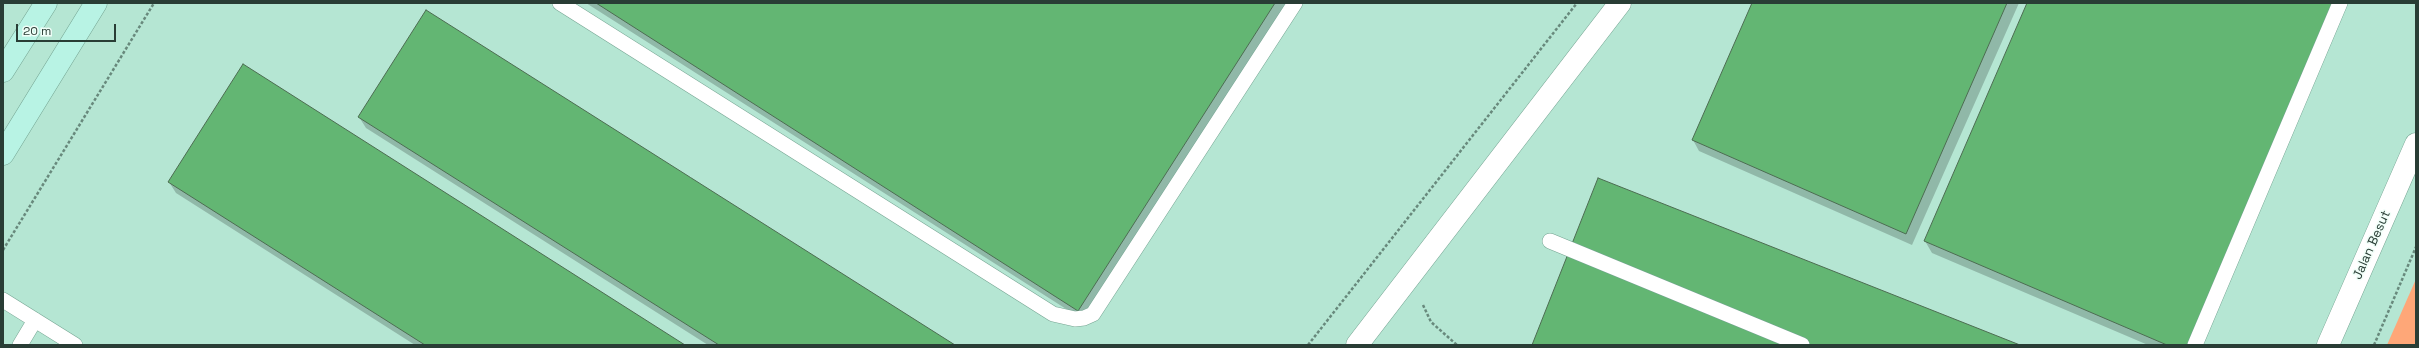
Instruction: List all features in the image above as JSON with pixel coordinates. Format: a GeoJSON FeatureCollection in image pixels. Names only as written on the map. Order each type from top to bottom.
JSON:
{"type":"FeatureCollection","features":[{"type":"Feature","properties":{"kind":"main road"},"geometry":{"type":"LineString","coordinates":[[3,71],[46,3]]}},
{"type":"Feature","properties":{"kind":"main road"},"geometry":{"type":"LineString","coordinates":[[3,154],[96,3]]}},
{"type":"Feature","properties":{"kind":"street"},"geometry":{"type":"LineString","coordinates":[[1357,345],[1620,3]]}},
{"type":"Feature","properties":{"kind":"street","name":"Jalan Besut"},"geometry":{"type":"LineString","coordinates":[[2328,345],[2416,144]]}},
{"type":"Feature","properties":{"kind":"lane"},"geometry":{"type":"LineString","coordinates":[[560,3],[1053,314],[1074,319],[1084,318],[1093,314],[1294,3]]}},
{"type":"Feature","properties":{"kind":"lane"},"geometry":{"type":"LineString","coordinates":[[2195,345],[2340,3]]}},
{"type":"Feature","properties":{"kind":"lane"},"geometry":{"type":"LineString","coordinates":[[1550,240],[1802,345]]}},
{"type":"Feature","properties":{"kind":"lane"},"geometry":{"type":"LineString","coordinates":[[3,300],[75,345]]}},
{"type":"Feature","properties":{"kind":"lane"},"geometry":{"type":"LineString","coordinates":[[20,345],[35,320]]}},
{"type":"Feature","properties":{"kind":"path"},"geometry":{"type":"LineString","coordinates":[[3,250],[154,3]]}},
{"type":"Feature","properties":{"kind":"path"},"geometry":{"type":"LineString","coordinates":[[1308,345],[1577,3]]}},
{"type":"Feature","properties":{"kind":"path"},"geometry":{"type":"LineString","coordinates":[[2374,345],[2416,247]]}},
{"type":"Feature","properties":{"kind":"shaded area"},"geometry":{"type":"Polygon","coordinates":[[[2416,279],[2416,345],[2387,345],[2416,279]]]}},
{"type":"Feature","properties":{"kind":"building"},"geometry":{"type":"Polygon","coordinates":[[[596,3],[1275,3],[1078,311],[596,3]]]}},
{"type":"Feature","properties":{"kind":"building"},"geometry":{"type":"Polygon","coordinates":[[[1752,3],[2007,3],[1906,234],[1692,140],[1752,3]]]}},
{"type":"Feature","properties":{"kind":"building"},"geometry":{"type":"Polygon","coordinates":[[[2027,3],[2334,3],[2188,345],[2167,345],[1924,241],[2027,3]]]}},
{"type":"Feature","properties":{"kind":"building"},"geometry":{"type":"Polygon","coordinates":[[[426,10],[955,345],[719,345],[358,117],[426,10]]]}},
{"type":"Feature","properties":{"kind":"building"},"geometry":{"type":"Polygon","coordinates":[[[243,64],[685,345],[425,345],[168,182],[243,64]]]}},
{"type":"Feature","properties":{"kind":"building"},"geometry":{"type":"Polygon","coordinates":[[[1598,178],[2020,345],[1532,345],[1598,178]]]}}]}
